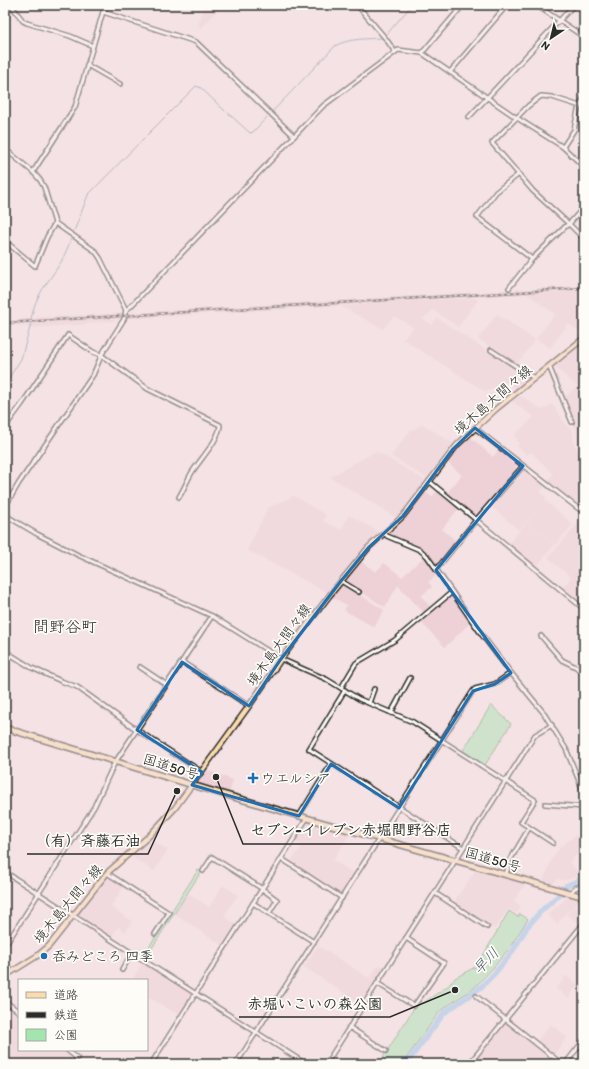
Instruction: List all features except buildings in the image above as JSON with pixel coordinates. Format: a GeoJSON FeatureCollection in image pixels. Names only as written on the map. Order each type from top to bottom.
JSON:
{"type":"FeatureCollection","features":[{"type":"Feature","properties":{"kind":"highway","name":"国道50号"},"geometry":{"type":"LineString","coordinates":[[5,728],[192,785],[584,897]]}},
{"type":"Feature","properties":{"kind":"main road","name":"境木島大間々線"},"geometry":{"type":"LineString","coordinates":[[5,976],[45,950],[56,939],[107,873],[166,820],[202,772],[281,659],[341,581],[369,547],[403,516],[453,449],[475,428],[534,378],[584,338]]}},
{"type":"Feature","properties":{"kind":"street"},"geometry":{"type":"LineString","coordinates":[[11,5],[23,21],[27,23],[70,36],[93,46]]}},
{"type":"Feature","properties":{"kind":"street"},"geometry":{"type":"LineString","coordinates":[[32,172],[75,107],[105,5]]}},
{"type":"Feature","properties":{"kind":"street"},"geometry":{"type":"LineString","coordinates":[[357,5],[395,52]]}},
{"type":"Feature","properties":{"kind":"street"},"geometry":{"type":"LineString","coordinates":[[360,9],[364,5]]}},
{"type":"Feature","properties":{"kind":"street"},"geometry":{"type":"LineString","coordinates":[[422,53],[463,5]]}},
{"type":"Feature","properties":{"kind":"street"},"geometry":{"type":"LineString","coordinates":[[450,72],[507,5]]}},
{"type":"Feature","properties":{"kind":"street"},"geometry":{"type":"LineString","coordinates":[[536,5],[584,36]]}},
{"type":"Feature","properties":{"kind":"street"},"geometry":{"type":"LineString","coordinates":[[469,117],[574,5]]}},
{"type":"Feature","properties":{"kind":"street"},"geometry":{"type":"LineString","coordinates":[[103,12],[196,42],[294,136]]}},
{"type":"Feature","properties":{"kind":"street"},"geometry":{"type":"LineString","coordinates":[[5,507],[16,488],[93,375],[101,355],[124,319],[126,310],[323,106],[398,50],[422,53],[517,118],[563,147],[584,167]]}},
{"type":"Feature","properties":{"kind":"street"},"geometry":{"type":"LineString","coordinates":[[87,65],[120,84]]}},
{"type":"Feature","properties":{"kind":"street"},"geometry":{"type":"LineString","coordinates":[[580,106],[543,95],[536,99],[492,143],[533,191],[570,224],[584,239]]}},
{"type":"Feature","properties":{"kind":"street"},"geometry":{"type":"LineString","coordinates":[[563,147],[574,130],[580,106],[584,97]]}},
{"type":"Feature","properties":{"kind":"street"},"geometry":{"type":"LineString","coordinates":[[5,149],[40,180],[44,187],[55,223],[95,250],[126,310]]}},
{"type":"Feature","properties":{"kind":"street"},"geometry":{"type":"LineString","coordinates":[[519,174],[496,192],[477,217],[532,259]]}},
{"type":"Feature","properties":{"kind":"street"},"geometry":{"type":"LineString","coordinates":[[509,288],[532,259],[566,226],[570,224],[584,207]]}},
{"type":"Feature","properties":{"kind":"street"},"geometry":{"type":"LineString","coordinates":[[5,241],[35,266],[47,237],[55,223]]}},
{"type":"Feature","properties":{"kind":"street"},"geometry":{"type":"LineString","coordinates":[[5,427],[22,404],[67,335],[93,352],[101,355],[148,389],[220,425],[215,439],[191,474],[180,497]]}},
{"type":"Feature","properties":{"kind":"street"},"geometry":{"type":"LineString","coordinates":[[491,350],[534,378]]}},
{"type":"Feature","properties":{"kind":"street"},"geometry":{"type":"LineString","coordinates":[[549,366],[572,422]]}},
{"type":"Feature","properties":{"kind":"street"},"geometry":{"type":"LineString","coordinates":[[475,428],[584,513]]}},
{"type":"Feature","properties":{"kind":"street"},"geometry":{"type":"LineString","coordinates":[[436,570],[476,520],[523,466]]}},
{"type":"Feature","properties":{"kind":"street"},"geometry":{"type":"LineString","coordinates":[[429,481],[584,610]]}},
{"type":"Feature","properties":{"kind":"street"},"geometry":{"type":"LineString","coordinates":[[5,515],[36,534],[78,555],[212,616],[281,659],[345,690],[355,697],[413,722],[535,800],[521,822],[553,843]]}},
{"type":"Feature","properties":{"kind":"street"},"geometry":{"type":"LineString","coordinates":[[384,533],[387,536],[422,552],[436,570],[482,635],[511,673],[544,712],[566,749],[584,793]]}},
{"type":"Feature","properties":{"kind":"street"},"geometry":{"type":"LineString","coordinates":[[341,581],[359,592]]}},
{"type":"Feature","properties":{"kind":"street"},"geometry":{"type":"LineString","coordinates":[[341,688],[356,663],[395,640],[452,592]]}},
{"type":"Feature","properties":{"kind":"street"},"geometry":{"type":"LineString","coordinates":[[5,946],[94,807],[116,762],[212,616]]}},
{"type":"Feature","properties":{"kind":"street"},"geometry":{"type":"LineString","coordinates":[[541,636],[562,660],[576,667],[584,674]]}},
{"type":"Feature","properties":{"kind":"street"},"geometry":{"type":"LineString","coordinates":[[5,650],[32,668],[61,681],[75,685],[137,730],[202,772]]}},
{"type":"Feature","properties":{"kind":"street"},"geometry":{"type":"LineString","coordinates":[[182,662],[249,706]]}},
{"type":"Feature","properties":{"kind":"street"},"geometry":{"type":"LineString","coordinates":[[140,667],[167,685]]}},
{"type":"Feature","properties":{"kind":"street"},"geometry":{"type":"LineString","coordinates":[[236,1064],[473,691],[475,689],[494,684],[511,673]]}},
{"type":"Feature","properties":{"kind":"street"},"geometry":{"type":"LineString","coordinates":[[391,713],[410,678]]}},
{"type":"Feature","properties":{"kind":"street"},"geometry":{"type":"LineString","coordinates":[[369,703],[374,689]]}},
{"type":"Feature","properties":{"kind":"street"},"geometry":{"type":"LineString","coordinates":[[345,690],[309,748],[310,750],[463,848]]}},
{"type":"Feature","properties":{"kind":"street"},"geometry":{"type":"LineString","coordinates":[[326,1064],[536,734],[552,725]]}},
{"type":"Feature","properties":{"kind":"street"},"geometry":{"type":"LineString","coordinates":[[299,816],[331,764]]}},
{"type":"Feature","properties":{"kind":"street"},"geometry":{"type":"LineString","coordinates":[[545,804],[584,806]]}},
{"type":"Feature","properties":{"kind":"street"},"geometry":{"type":"LineString","coordinates":[[151,1064],[307,818]]}},
{"type":"Feature","properties":{"kind":"street"},"geometry":{"type":"LineString","coordinates":[[506,875],[510,859],[529,828]]}},
{"type":"Feature","properties":{"kind":"street"},"geometry":{"type":"LineString","coordinates":[[203,871],[212,857],[263,889],[277,900],[269,913]]}},
{"type":"Feature","properties":{"kind":"street"},"geometry":{"type":"LineString","coordinates":[[282,859],[342,898]]}},
{"type":"Feature","properties":{"kind":"street"},"geometry":{"type":"LineString","coordinates":[[5,872],[306,1064]]}},
{"type":"Feature","properties":{"kind":"street"},"geometry":{"type":"LineString","coordinates":[[107,873],[169,913],[155,934]]}},
{"type":"Feature","properties":{"kind":"street"},"geometry":{"type":"LineString","coordinates":[[569,893],[584,885]]}},
{"type":"Feature","properties":{"kind":"street"},"geometry":{"type":"LineString","coordinates":[[435,893],[487,927]]}},
{"type":"Feature","properties":{"kind":"street"},"geometry":{"type":"LineString","coordinates":[[253,903],[314,942]]}},
{"type":"Feature","properties":{"kind":"street"},"geometry":{"type":"LineString","coordinates":[[470,1064],[482,1047],[506,1020],[584,923]]}},
{"type":"Feature","properties":{"kind":"street"},"geometry":{"type":"LineString","coordinates":[[377,983],[414,1006],[444,963],[406,938]]}},
{"type":"Feature","properties":{"kind":"street"},"geometry":{"type":"LineString","coordinates":[[122,970],[132,953]]}},
{"type":"Feature","properties":{"kind":"street"},"geometry":{"type":"LineString","coordinates":[[476,996],[562,1064]]}},
{"type":"Feature","properties":{"kind":"street"},"geometry":{"type":"LineString","coordinates":[[5,1001],[18,1011]]}},
{"type":"Feature","properties":{"kind":"street"},"geometry":{"type":"LineString","coordinates":[[349,1027],[386,1051]]}},
{"type":"Feature","properties":{"kind":"street"},"geometry":{"type":"LineString","coordinates":[[566,1064],[584,1040]]}},
{"type":"Feature","properties":{"kind":"street"},"geometry":{"type":"LineString","coordinates":[[68,1051],[77,1058]]}},
{"type":"Feature","properties":{"kind":"highlighted area"},"geometry":{"type":"Polygon","coordinates":[[[475,428],[523,466],[436,570],[511,673],[495,684],[473,691],[399,808],[331,764],[299,816],[192,785],[202,772],[137,730],[182,662],[249,706],[281,659],[341,581],[369,547],[403,516],[453,449],[475,428]]]}},
{"type":"Feature","properties":{"kind":"shaded area"},"geometry":{"type":"Polygon","coordinates":[[[205,5],[223,5],[201,28],[198,24],[205,5]]]}},
{"type":"Feature","properties":{"kind":"shaded area"},"geometry":{"type":"Polygon","coordinates":[[[584,286],[584,331],[583,330],[582,332],[568,324],[550,348],[536,339],[555,314],[527,294],[424,300],[475,298],[478,300],[458,327],[433,310],[422,318],[432,325],[437,318],[529,378],[516,389],[505,382],[486,392],[403,339],[419,321],[413,327],[394,316],[383,329],[341,306],[366,304],[126,319],[128,313],[584,286]]]}},
{"type":"Feature","properties":{"kind":"shaded area"},"geometry":{"type":"Polygon","coordinates":[[[124,313],[122,319],[89,324],[29,328],[24,325],[5,326],[5,322],[26,318],[124,313]]]}},
{"type":"Feature","properties":{"kind":"shaded area"},"geometry":{"type":"Polygon","coordinates":[[[497,314],[535,340],[517,364],[478,339],[497,314]]]}},
{"type":"Feature","properties":{"kind":"shaded area"},"geometry":{"type":"Polygon","coordinates":[[[584,340],[584,450],[581,453],[577,442],[576,430],[564,398],[577,386],[552,365],[584,340]]]}},
{"type":"Feature","properties":{"kind":"shaded area"},"geometry":{"type":"Polygon","coordinates":[[[518,394],[542,410],[552,404],[567,426],[573,431],[574,443],[581,456],[584,454],[584,506],[581,508],[547,481],[553,474],[531,452],[527,455],[517,446],[519,443],[514,435],[534,417],[510,400],[518,394]]]}},
{"type":"Feature","properties":{"kind":"shaded area"},"geometry":{"type":"Polygon","coordinates":[[[422,424],[454,444],[427,478],[391,456],[409,432],[422,424]]]}},
{"type":"Feature","properties":{"kind":"shaded area"},"geometry":{"type":"Polygon","coordinates":[[[469,436],[493,457],[499,449],[516,464],[516,469],[476,517],[447,493],[462,475],[446,461],[469,436]]]}},
{"type":"Feature","properties":{"kind":"shaded area"},"geometry":{"type":"Polygon","coordinates":[[[376,451],[426,481],[397,518],[330,477],[376,451]]]}},
{"type":"Feature","properties":{"kind":"shaded area"},"geometry":{"type":"Polygon","coordinates":[[[522,469],[546,485],[540,492],[547,498],[545,500],[573,524],[555,545],[527,522],[536,511],[519,530],[490,506],[522,469]]]}},
{"type":"Feature","properties":{"kind":"shaded area"},"geometry":{"type":"Polygon","coordinates":[[[438,490],[459,508],[442,529],[457,542],[436,567],[425,552],[388,535],[388,533],[399,525],[424,491],[432,497],[438,490]]]}},
{"type":"Feature","properties":{"kind":"shaded area"},"geometry":{"type":"Polygon","coordinates":[[[294,496],[326,515],[323,521],[341,530],[349,515],[381,533],[361,553],[328,593],[247,550],[268,508],[294,496]]]}},
{"type":"Feature","properties":{"kind":"shaded area"},"geometry":{"type":"Polygon","coordinates":[[[584,516],[584,595],[578,603],[562,589],[571,577],[548,558],[584,516]]]}},
{"type":"Feature","properties":{"kind":"shaded area"},"geometry":{"type":"Polygon","coordinates":[[[527,522],[554,545],[537,566],[532,566],[508,544],[527,522]]]}},
{"type":"Feature","properties":{"kind":"shaded area"},"geometry":{"type":"Polygon","coordinates":[[[424,557],[437,575],[428,582],[432,587],[421,596],[432,609],[425,614],[398,585],[385,607],[344,581],[360,561],[376,572],[384,563],[402,577],[424,557]]]}},
{"type":"Feature","properties":{"kind":"shaded area"},"geometry":{"type":"Polygon","coordinates":[[[342,584],[384,610],[374,627],[344,610],[347,605],[332,597],[342,584]]]}},
{"type":"Feature","properties":{"kind":"shaded area"},"geometry":{"type":"Polygon","coordinates":[[[452,595],[471,622],[445,647],[420,621],[452,595]]]}},
{"type":"Feature","properties":{"kind":"shaded area"},"geometry":{"type":"Polygon","coordinates":[[[206,770],[233,780],[229,793],[198,783],[198,780],[206,770]]]}},
{"type":"Feature","properties":{"kind":"shaded area"},"geometry":{"type":"Polygon","coordinates":[[[307,821],[350,834],[333,860],[355,874],[341,896],[290,863],[301,847],[295,842],[293,843],[307,821]]]}},
{"type":"Feature","properties":{"kind":"shaded area"},"geometry":{"type":"Polygon","coordinates":[[[584,829],[584,855],[581,851],[569,862],[581,875],[566,880],[558,879],[552,884],[543,881],[552,859],[560,847],[584,829]]]}},
{"type":"Feature","properties":{"kind":"shaded area"},"geometry":{"type":"Polygon","coordinates":[[[150,839],[168,850],[154,871],[130,856],[150,839]]]}},
{"type":"Feature","properties":{"kind":"shaded area"},"geometry":{"type":"Polygon","coordinates":[[[476,870],[525,884],[514,901],[521,906],[517,914],[509,909],[493,929],[453,903],[476,870]]]}},
{"type":"Feature","properties":{"kind":"shaded area"},"geometry":{"type":"Polygon","coordinates":[[[108,876],[124,886],[111,907],[132,921],[126,932],[118,927],[111,938],[77,916],[95,890],[108,876]]]}},
{"type":"Feature","properties":{"kind":"shaded area"},"geometry":{"type":"Polygon","coordinates":[[[223,885],[238,895],[224,916],[238,926],[225,947],[174,914],[188,893],[209,907],[223,885]]]}},
{"type":"Feature","properties":{"kind":"shaded area"},"geometry":{"type":"Polygon","coordinates":[[[569,896],[583,900],[565,914],[557,924],[547,915],[569,896]]]}},
{"type":"Feature","properties":{"kind":"shaded area"},"geometry":{"type":"Polygon","coordinates":[[[584,901],[584,921],[581,925],[566,914],[584,901]]]}},
{"type":"Feature","properties":{"kind":"shaded area"},"geometry":{"type":"Polygon","coordinates":[[[318,946],[371,979],[372,978],[370,977],[376,968],[380,966],[387,966],[378,980],[372,980],[374,984],[361,1004],[304,967],[318,946]]]}},
{"type":"Feature","properties":{"kind":"shaded area"},"geometry":{"type":"Polygon","coordinates":[[[143,962],[193,995],[180,1016],[148,997],[148,979],[133,979],[143,962]]]}},
{"type":"Feature","properties":{"kind":"shaded area"},"geometry":{"type":"Polygon","coordinates":[[[566,976],[578,985],[568,998],[556,989],[566,976]]]}},
{"type":"Feature","properties":{"kind":"shaded area"},"geometry":{"type":"Polygon","coordinates":[[[5,1005],[18,1014],[18,1051],[65,1051],[75,1059],[73,1064],[5,1064],[5,1005]]]}},
{"type":"Feature","properties":{"kind":"shaded area"},"geometry":{"type":"Polygon","coordinates":[[[506,1023],[508,1023],[559,1064],[471,1064],[488,1042],[506,1023]]]}},
{"type":"Feature","properties":{"kind":"shaded area"},"geometry":{"type":"Polygon","coordinates":[[[550,1024],[567,1037],[553,1056],[537,1043],[550,1024]]]}},
{"type":"Feature","properties":{"kind":"green space"},"geometry":{"type":"Polygon","coordinates":[[[491,705],[511,724],[485,765],[463,751],[491,705]]]}},
{"type":"Feature","properties":{"kind":"green space"},"geometry":{"type":"Polygon","coordinates":[[[198,870],[201,872],[174,914],[171,912],[198,870]]]}},
{"type":"Feature","properties":{"kind":"green space"},"geometry":{"type":"Polygon","coordinates":[[[509,911],[518,917],[520,914],[528,919],[508,950],[494,967],[475,987],[440,1011],[402,1064],[379,1064],[419,1000],[423,1003],[448,986],[455,978],[477,966],[509,911]]]}},
{"type":"Feature","properties":{"kind":"green space"},"geometry":{"type":"Polygon","coordinates":[[[170,914],[173,915],[145,959],[142,958],[170,914]]]}},
{"type":"Feature","properties":{"kind":"waterway"},"geometry":{"type":"LineString","coordinates":[[386,35],[412,5]]}},
{"type":"Feature","properties":{"kind":"waterway"},"geometry":{"type":"LineString","coordinates":[[272,112],[335,46],[352,40],[383,38]]}},
{"type":"Feature","properties":{"kind":"waterway"},"geometry":{"type":"LineString","coordinates":[[147,135],[196,86],[201,88],[225,111]]}},
{"type":"Feature","properties":{"kind":"waterway"},"geometry":{"type":"LineString","coordinates":[[228,113],[250,133],[253,132],[269,115]]}},
{"type":"Feature","properties":{"kind":"waterway"},"geometry":{"type":"LineString","coordinates":[[73,234],[88,195],[144,138]]}},
{"type":"Feature","properties":{"kind":"waterway"},"geometry":{"type":"LineString","coordinates":[[31,319],[39,295],[61,262],[72,236]]}},
{"type":"Feature","properties":{"kind":"waterway"},"geometry":{"type":"LineString","coordinates":[[5,384],[21,359],[31,324]]}},
{"type":"Feature","properties":{"kind":"waterway","name":"早川"},"geometry":{"type":"LineString","coordinates":[[406,1064],[444,1013],[481,987],[495,973],[512,952],[527,927],[542,910],[558,896],[566,886],[584,878]]}},
{"type":"Feature","properties":{"kind":"railway"},"geometry":{"type":"LineString","coordinates":[[5,323],[584,288]]}},
{"type":"Feature","properties":{"kind":"place","name":"セブン-イレブン赤堀間野谷店"},"geometry":{"type":"Point","coordinates":[216,777]}},
{"type":"Feature","properties":{"kind":"place","name":"ウエルシア"},"geometry":{"type":"Point","coordinates":[253,778]}},
{"type":"Feature","properties":{"kind":"place","name":"（有）斉藤石油"},"geometry":{"type":"Point","coordinates":[177,791]}},
{"type":"Feature","properties":{"kind":"place","name":"呑みどころ 四季"},"geometry":{"type":"Point","coordinates":[44,956]}},
{"type":"Feature","properties":{"kind":"place","name":"赤堀いこいの森公園"},"geometry":{"type":"Point","coordinates":[455,990]}},
{"type":"Feature","properties":{"kind":"district","name":"間野谷町"},"geometry":{"type":"Point","coordinates":[65,626]}}]}
